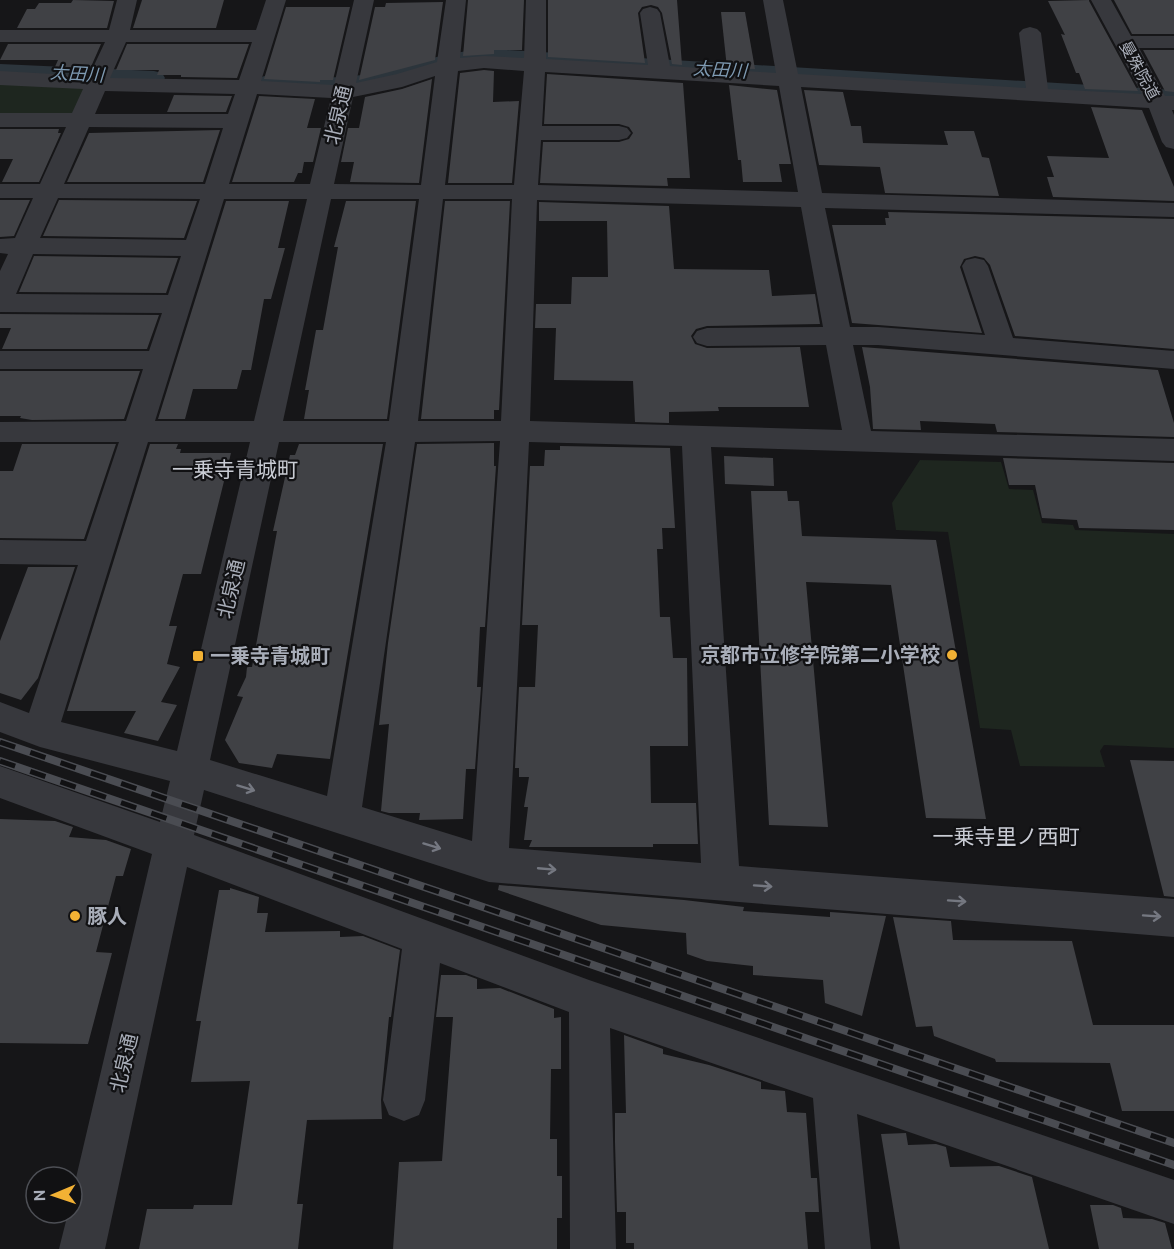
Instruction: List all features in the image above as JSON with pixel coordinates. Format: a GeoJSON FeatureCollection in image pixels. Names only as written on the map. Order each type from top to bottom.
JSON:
{"type":"FeatureCollection","features":[{"type":"Feature","properties":{"kind":"street"},"geometry":{"type":"LineString","coordinates":[[127,0],[118,36],[49,191],[12,246],[0,302],[178,304]]}},
{"type":"Feature","properties":{"kind":"street"},"geometry":{"type":"LineString","coordinates":[[40,732],[276,0]]}},
{"type":"Feature","properties":{"kind":"street","name":"北泉通"},"geometry":{"type":"LineString","coordinates":[[82,1249],[364,0]]}},
{"type":"Feature","properties":{"kind":"street"},"geometry":{"type":"LineString","coordinates":[[342,818],[402,431],[456,0]]}},
{"type":"Feature","properties":{"kind":"street"},"geometry":{"type":"LineString","coordinates":[[489,864],[515,431],[536,0]]}},
{"type":"Feature","properties":{"kind":"street"},"geometry":{"type":"LineString","coordinates":[[773,0],[858,440]]}},
{"type":"Feature","properties":{"kind":"street","name":"曼殊院道"},"geometry":{"type":"LineString","coordinates":[[1101,0],[1160,98],[1174,142]]}},
{"type":"Feature","properties":{"kind":"street"},"geometry":{"type":"LineString","coordinates":[[650,13],[660,73]]}},
{"type":"Feature","properties":{"kind":"street"},"geometry":{"type":"LineString","coordinates":[[1030,33],[1038,94]]}},
{"type":"Feature","properties":{"kind":"street"},"geometry":{"type":"LineString","coordinates":[[0,36],[264,36]]}},
{"type":"Feature","properties":{"kind":"street"},"geometry":{"type":"LineString","coordinates":[[1125,42],[1174,42]]}},
{"type":"Feature","properties":{"kind":"street"},"geometry":{"type":"LineString","coordinates":[[0,78],[100,76],[160,87],[345,86],[402,80],[447,61],[534,60],[660,73],[788,75],[1038,94],[1160,98]]}},
{"type":"Feature","properties":{"kind":"street"},"geometry":{"type":"LineString","coordinates":[[0,120],[237,121]]}},
{"type":"Feature","properties":{"kind":"street"},"geometry":{"type":"LineString","coordinates":[[528,133],[619,133]]}},
{"type":"Feature","properties":{"kind":"street"},"geometry":{"type":"LineString","coordinates":[[0,191],[525,192],[1174,210]]}},
{"type":"Feature","properties":{"kind":"street"},"geometry":{"type":"LineString","coordinates":[[12,246],[195,248]]}},
{"type":"Feature","properties":{"kind":"street"},"geometry":{"type":"LineString","coordinates":[[975,266],[1002,346]]}},
{"type":"Feature","properties":{"kind":"street"},"geometry":{"type":"LineString","coordinates":[[707,337],[878,336],[1174,360]]}},
{"type":"Feature","properties":{"kind":"street"},"geometry":{"type":"LineString","coordinates":[[0,360],[160,360]]}},
{"type":"Feature","properties":{"kind":"street"},"geometry":{"type":"LineString","coordinates":[[0,432],[515,431],[1174,450]]}},
{"type":"Feature","properties":{"kind":"street"},"geometry":{"type":"LineString","coordinates":[[696,437],[721,883]]}},
{"type":"Feature","properties":{"kind":"street"},"geometry":{"type":"LineString","coordinates":[[0,552],[98,553]]}},
{"type":"Feature","properties":{"kind":"street"},"geometry":{"type":"LineString","coordinates":[[0,717],[40,732],[190,770],[489,864],[1174,918]]}},
{"type":"Feature","properties":{"kind":"street"},"geometry":{"type":"LineString","coordinates":[[0,782],[173,844],[589,1000],[1174,1202]]}},
{"type":"Feature","properties":{"kind":"street"},"geometry":{"type":"LineString","coordinates":[[404,1100],[423,938]]}},
{"type":"Feature","properties":{"kind":"street"},"geometry":{"type":"LineString","coordinates":[[589,1000],[593,1249]]}},
{"type":"Feature","properties":{"kind":"street"},"geometry":{"type":"LineString","coordinates":[[833,1086],[848,1249]]}},
{"type":"Feature","properties":{"kind":"shaded area"},"geometry":{"type":"Polygon","coordinates":[[[0,81],[88,85],[73,118],[0,118],[0,81]]]}},
{"type":"Feature","properties":{"kind":"shaded area"},"geometry":{"type":"Polygon","coordinates":[[[920,460],[1001,462],[1009,489],[1033,490],[1042,523],[1073,525],[1075,530],[1174,534],[1174,748],[1104,745],[1100,751],[1105,767],[1020,766],[1011,730],[980,728],[948,532],[896,530],[892,503],[920,460]]]}},
{"type":"Feature","properties":{"kind":"building"},"geometry":{"type":"Polygon","coordinates":[[[73,0],[114,1],[107,28],[17,28],[27,9],[35,9],[39,3],[71,3],[73,0]]]}},
{"type":"Feature","properties":{"kind":"building"},"geometry":{"type":"Polygon","coordinates":[[[142,0],[224,0],[216,28],[133,28],[142,0]]]}},
{"type":"Feature","properties":{"kind":"building"},"geometry":{"type":"Polygon","coordinates":[[[468,0],[524,0],[522,50],[494,50],[494,54],[463,56],[468,0]]]}},
{"type":"Feature","properties":{"kind":"building"},"geometry":{"type":"Polygon","coordinates":[[[548,0],[677,0],[682,65],[672,64],[662,13],[658,7],[651,5],[642,7],[638,13],[645,63],[548,57],[548,0]]]}},
{"type":"Feature","properties":{"kind":"building"},"geometry":{"type":"Polygon","coordinates":[[[1089,0],[1138,91],[1085,89],[1079,73],[1076,73],[1061,34],[1065,35],[1048,1],[1089,0]]]}},
{"type":"Feature","properties":{"kind":"building"},"geometry":{"type":"Polygon","coordinates":[[[1114,0],[1174,0],[1174,34],[1132,34],[1114,0]]]}},
{"type":"Feature","properties":{"kind":"building"},"geometry":{"type":"Polygon","coordinates":[[[443,2],[435,60],[359,80],[375,7],[385,7],[386,3],[443,2]]]}},
{"type":"Feature","properties":{"kind":"building"},"geometry":{"type":"Polygon","coordinates":[[[286,7],[350,7],[333,80],[320,80],[320,82],[264,79],[286,7]]]}},
{"type":"Feature","properties":{"kind":"building"},"geometry":{"type":"Polygon","coordinates":[[[721,12],[745,12],[755,69],[727,68],[721,12]]]}},
{"type":"Feature","properties":{"kind":"building"},"geometry":{"type":"Polygon","coordinates":[[[8,44],[101,44],[90,69],[54,69],[58,60],[0,60],[8,44]]]}},
{"type":"Feature","properties":{"kind":"building"},"geometry":{"type":"Polygon","coordinates":[[[127,44],[249,44],[237,78],[157,75],[159,70],[116,70],[127,44]]]}},
{"type":"Feature","properties":{"kind":"building"},"geometry":{"type":"Polygon","coordinates":[[[1143,50],[1174,50],[1174,92],[1165,91],[1143,50]]]}},
{"type":"Feature","properties":{"kind":"building"},"geometry":{"type":"Polygon","coordinates":[[[494,71],[493,102],[519,101],[512,183],[448,183],[460,73],[494,71]]]}},
{"type":"Feature","properties":{"kind":"building"},"geometry":{"type":"Polygon","coordinates":[[[547,74],[683,83],[690,178],[667,178],[668,186],[540,183],[543,142],[619,142],[629,139],[633,133],[629,127],[619,124],[544,124],[547,74]]]}},
{"type":"Feature","properties":{"kind":"building"},"geometry":{"type":"Polygon","coordinates":[[[432,79],[419,183],[350,182],[354,162],[341,162],[348,128],[359,128],[365,97],[402,89],[432,79]]]}},
{"type":"Feature","properties":{"kind":"building"},"geometry":{"type":"Polygon","coordinates":[[[729,85],[777,90],[791,164],[779,164],[782,182],[743,182],[741,160],[738,160],[729,85]]]}},
{"type":"Feature","properties":{"kind":"building"},"geometry":{"type":"Polygon","coordinates":[[[804,90],[843,92],[851,126],[861,126],[863,143],[948,145],[944,131],[974,131],[982,157],[989,158],[999,196],[885,193],[880,167],[819,165],[804,90]]]}},
{"type":"Feature","properties":{"kind":"building"},"geometry":{"type":"Polygon","coordinates":[[[174,95],[232,96],[226,112],[167,112],[174,95]]]}},
{"type":"Feature","properties":{"kind":"building"},"geometry":{"type":"Polygon","coordinates":[[[259,96],[315,99],[307,128],[321,128],[313,162],[304,162],[302,173],[298,173],[294,182],[232,182],[259,96]]]}},
{"type":"Feature","properties":{"kind":"building"},"geometry":{"type":"Polygon","coordinates":[[[1091,107],[1142,110],[1174,187],[1174,201],[1053,197],[1047,177],[1054,177],[1047,156],[1109,158],[1091,107]]]}},
{"type":"Feature","properties":{"kind":"building"},"geometry":{"type":"Polygon","coordinates":[[[0,129],[59,129],[58,133],[61,133],[39,182],[2,182],[13,159],[0,159],[0,129]]]}},
{"type":"Feature","properties":{"kind":"building"},"geometry":{"type":"Polygon","coordinates":[[[220,130],[203,182],[67,182],[89,133],[220,130]]]}},
{"type":"Feature","properties":{"kind":"building"},"geometry":{"type":"Polygon","coordinates":[[[0,200],[30,200],[14,236],[0,237],[0,200]]]}},
{"type":"Feature","properties":{"kind":"building"},"geometry":{"type":"Polygon","coordinates":[[[59,200],[197,201],[184,238],[43,236],[59,200]]]}},
{"type":"Feature","properties":{"kind":"building"},"geometry":{"type":"Polygon","coordinates":[[[226,201],[289,201],[278,248],[285,248],[271,299],[264,299],[251,370],[242,370],[237,389],[193,389],[185,419],[158,419],[226,201]]]}},
{"type":"Feature","properties":{"kind":"building"},"geometry":{"type":"Polygon","coordinates":[[[346,201],[416,201],[387,419],[304,419],[309,390],[305,390],[316,330],[323,330],[338,247],[334,247],[346,201]]]}},
{"type":"Feature","properties":{"kind":"building"},"geometry":{"type":"Polygon","coordinates":[[[445,201],[510,201],[499,410],[494,410],[494,419],[421,419],[445,201]]]}},
{"type":"Feature","properties":{"kind":"building"},"geometry":{"type":"Polygon","coordinates":[[[539,202],[669,206],[674,269],[769,270],[772,296],[815,294],[820,324],[707,326],[696,329],[691,336],[695,344],[707,348],[800,347],[809,407],[718,407],[719,411],[669,412],[669,423],[635,422],[633,381],[554,380],[556,328],[535,328],[536,304],[571,304],[572,277],[608,277],[607,221],[539,221],[539,202]]]}},
{"type":"Feature","properties":{"kind":"building"},"geometry":{"type":"Polygon","coordinates":[[[888,212],[1174,219],[1174,349],[1015,336],[990,265],[984,258],[975,256],[964,259],[960,267],[982,333],[852,323],[832,225],[886,225],[885,218],[889,218],[888,212]]]}},
{"type":"Feature","properties":{"kind":"building"},"geometry":{"type":"Polygon","coordinates":[[[34,256],[178,258],[166,293],[19,292],[34,256]]]}},
{"type":"Feature","properties":{"kind":"building"},"geometry":{"type":"Polygon","coordinates":[[[0,314],[159,315],[147,349],[2,349],[11,328],[0,328],[0,314]]]}},
{"type":"Feature","properties":{"kind":"building"},"geometry":{"type":"Polygon","coordinates":[[[862,347],[1158,370],[1174,423],[1174,437],[997,432],[995,424],[920,421],[921,430],[873,429],[870,387],[862,347]]]}},
{"type":"Feature","properties":{"kind":"building"},"geometry":{"type":"Polygon","coordinates":[[[0,371],[140,371],[124,419],[32,420],[20,418],[21,416],[0,416],[0,371]]]}},
{"type":"Feature","properties":{"kind":"building"},"geometry":{"type":"Polygon","coordinates":[[[494,443],[494,466],[496,466],[485,627],[480,627],[477,687],[481,687],[475,769],[466,769],[463,819],[419,820],[420,813],[381,811],[389,724],[379,725],[388,643],[417,444],[494,443]]]}},
{"type":"Feature","properties":{"kind":"building"},"geometry":{"type":"Polygon","coordinates":[[[22,444],[116,444],[84,539],[0,538],[0,471],[13,471],[22,444]]]}},
{"type":"Feature","properties":{"kind":"building"},"geometry":{"type":"Polygon","coordinates":[[[150,444],[178,444],[176,449],[181,449],[180,453],[231,453],[201,574],[183,574],[169,626],[177,626],[167,664],[180,667],[161,702],[177,705],[158,741],[124,733],[136,711],[67,711],[150,444]]]}},
{"type":"Feature","properties":{"kind":"building"},"geometry":{"type":"Polygon","coordinates":[[[299,444],[383,444],[330,759],[277,754],[272,768],[239,763],[225,740],[243,697],[237,696],[246,677],[247,667],[252,667],[277,531],[273,531],[290,455],[295,455],[299,444]]]}},
{"type":"Feature","properties":{"kind":"building"},"geometry":{"type":"Polygon","coordinates":[[[560,446],[670,448],[675,528],[662,528],[663,549],[657,549],[660,617],[670,617],[673,658],[687,658],[688,746],[650,746],[651,803],[696,803],[698,844],[653,844],[653,847],[529,847],[532,840],[524,840],[528,807],[524,807],[529,777],[519,777],[519,768],[515,768],[519,687],[535,687],[538,625],[522,625],[530,466],[544,466],[545,450],[560,450],[560,446]]]}},
{"type":"Feature","properties":{"kind":"building"},"geometry":{"type":"Polygon","coordinates":[[[724,456],[773,458],[774,486],[725,484],[724,456]]]}},
{"type":"Feature","properties":{"kind":"building"},"geometry":{"type":"Polygon","coordinates":[[[1003,458],[1174,463],[1174,530],[1079,528],[1077,520],[1042,518],[1035,485],[1009,485],[1003,458]]]}},
{"type":"Feature","properties":{"kind":"building"},"geometry":{"type":"Polygon","coordinates":[[[751,491],[787,491],[788,501],[799,501],[802,536],[936,540],[986,819],[926,818],[891,585],[806,582],[828,827],[769,825],[751,491]]]}},
{"type":"Feature","properties":{"kind":"building"},"geometry":{"type":"Polygon","coordinates":[[[28,567],[75,567],[38,678],[21,700],[0,693],[0,641],[28,567]]]}},
{"type":"Feature","properties":{"kind":"building"},"geometry":{"type":"Polygon","coordinates":[[[1130,760],[1174,761],[1174,897],[1164,896],[1130,760]]]}},
{"type":"Feature","properties":{"kind":"building"},"geometry":{"type":"Polygon","coordinates":[[[0,819],[55,821],[73,827],[69,837],[106,840],[131,849],[123,876],[116,876],[96,952],[112,953],[88,1044],[0,1043],[0,819]]]}},
{"type":"Feature","properties":{"kind":"building"},"geometry":{"type":"Polygon","coordinates":[[[499,885],[684,900],[744,907],[743,911],[830,917],[830,912],[886,916],[862,1016],[825,1003],[823,980],[753,975],[753,966],[707,961],[687,954],[686,933],[601,925],[498,890],[499,885]]]}},
{"type":"Feature","properties":{"kind":"building"},"geometry":{"type":"Polygon","coordinates":[[[230,888],[259,897],[257,913],[268,913],[265,932],[340,931],[340,937],[363,936],[400,950],[391,1017],[389,1017],[381,1100],[382,1119],[307,1120],[297,1204],[303,1204],[298,1249],[139,1249],[147,1209],[193,1209],[194,1205],[232,1205],[250,1081],[191,1082],[201,1021],[196,1021],[219,890],[230,890],[230,888]]]}},
{"type":"Feature","properties":{"kind":"building"},"geometry":{"type":"Polygon","coordinates":[[[893,917],[951,921],[953,940],[1072,941],[1093,1025],[1174,1025],[1174,1111],[1122,1111],[1110,1063],[996,1062],[995,1059],[934,1036],[932,1026],[916,1027],[893,917]]]}},
{"type":"Feature","properties":{"kind":"building"},"geometry":{"type":"Polygon","coordinates":[[[441,975],[466,975],[477,979],[477,989],[500,988],[554,1009],[554,1018],[561,1017],[561,1069],[551,1069],[550,1139],[557,1139],[557,1176],[562,1176],[562,1218],[557,1218],[557,1249],[393,1249],[399,1162],[442,1161],[453,1017],[436,1017],[441,975]]]}},
{"type":"Feature","properties":{"kind":"building"},"geometry":{"type":"Polygon","coordinates":[[[624,1035],[663,1049],[663,1054],[709,1065],[761,1082],[761,1089],[785,1091],[787,1112],[806,1113],[811,1178],[817,1178],[819,1212],[805,1212],[808,1249],[634,1249],[634,1243],[626,1243],[626,1212],[617,1212],[615,1142],[615,1113],[626,1113],[624,1035]]]}},
{"type":"Feature","properties":{"kind":"building"},"geometry":{"type":"Polygon","coordinates":[[[906,1133],[908,1145],[936,1144],[946,1147],[950,1167],[999,1166],[1032,1177],[1049,1249],[900,1249],[881,1134],[906,1133]]]}},
{"type":"Feature","properties":{"kind":"building"},"geometry":{"type":"Polygon","coordinates":[[[1090,1205],[1113,1205],[1121,1208],[1123,1218],[1152,1219],[1165,1223],[1172,1249],[1099,1249],[1090,1205]]]}},
{"type":"Feature","properties":{"kind":"waterway","name":"太田川"},"geometry":{"type":"LineString","coordinates":[[269,82],[320,84],[358,82],[460,58],[491,56],[1174,97]]}},
{"type":"Feature","properties":{"kind":"waterway","name":"太田川"},"geometry":{"type":"LineString","coordinates":[[0,71],[154,78]]}},
{"type":"Feature","properties":{"kind":"railway"},"geometry":{"type":"LineString","coordinates":[[0,742],[1174,1143]]}},
{"type":"Feature","properties":{"kind":"railway"},"geometry":{"type":"LineString","coordinates":[[0,761],[1174,1165]]}},
{"type":"Feature","properties":{"kind":"place","name":"京都市立修学院第二小学校"},"geometry":{"type":"Point","coordinates":[952,655]}},
{"type":"Feature","properties":{"kind":"place","name":"一乗寺青城町"},"geometry":{"type":"Point","coordinates":[198,656]}},
{"type":"Feature","properties":{"kind":"place","name":"豚人"},"geometry":{"type":"Point","coordinates":[75,916]}},
{"type":"Feature","properties":{"kind":"district","name":"一乗寺青城町"},"geometry":{"type":"Point","coordinates":[235,470]}},
{"type":"Feature","properties":{"kind":"district","name":"一乗寺里ノ西町"},"geometry":{"type":"Point","coordinates":[1006,837]}}]}
